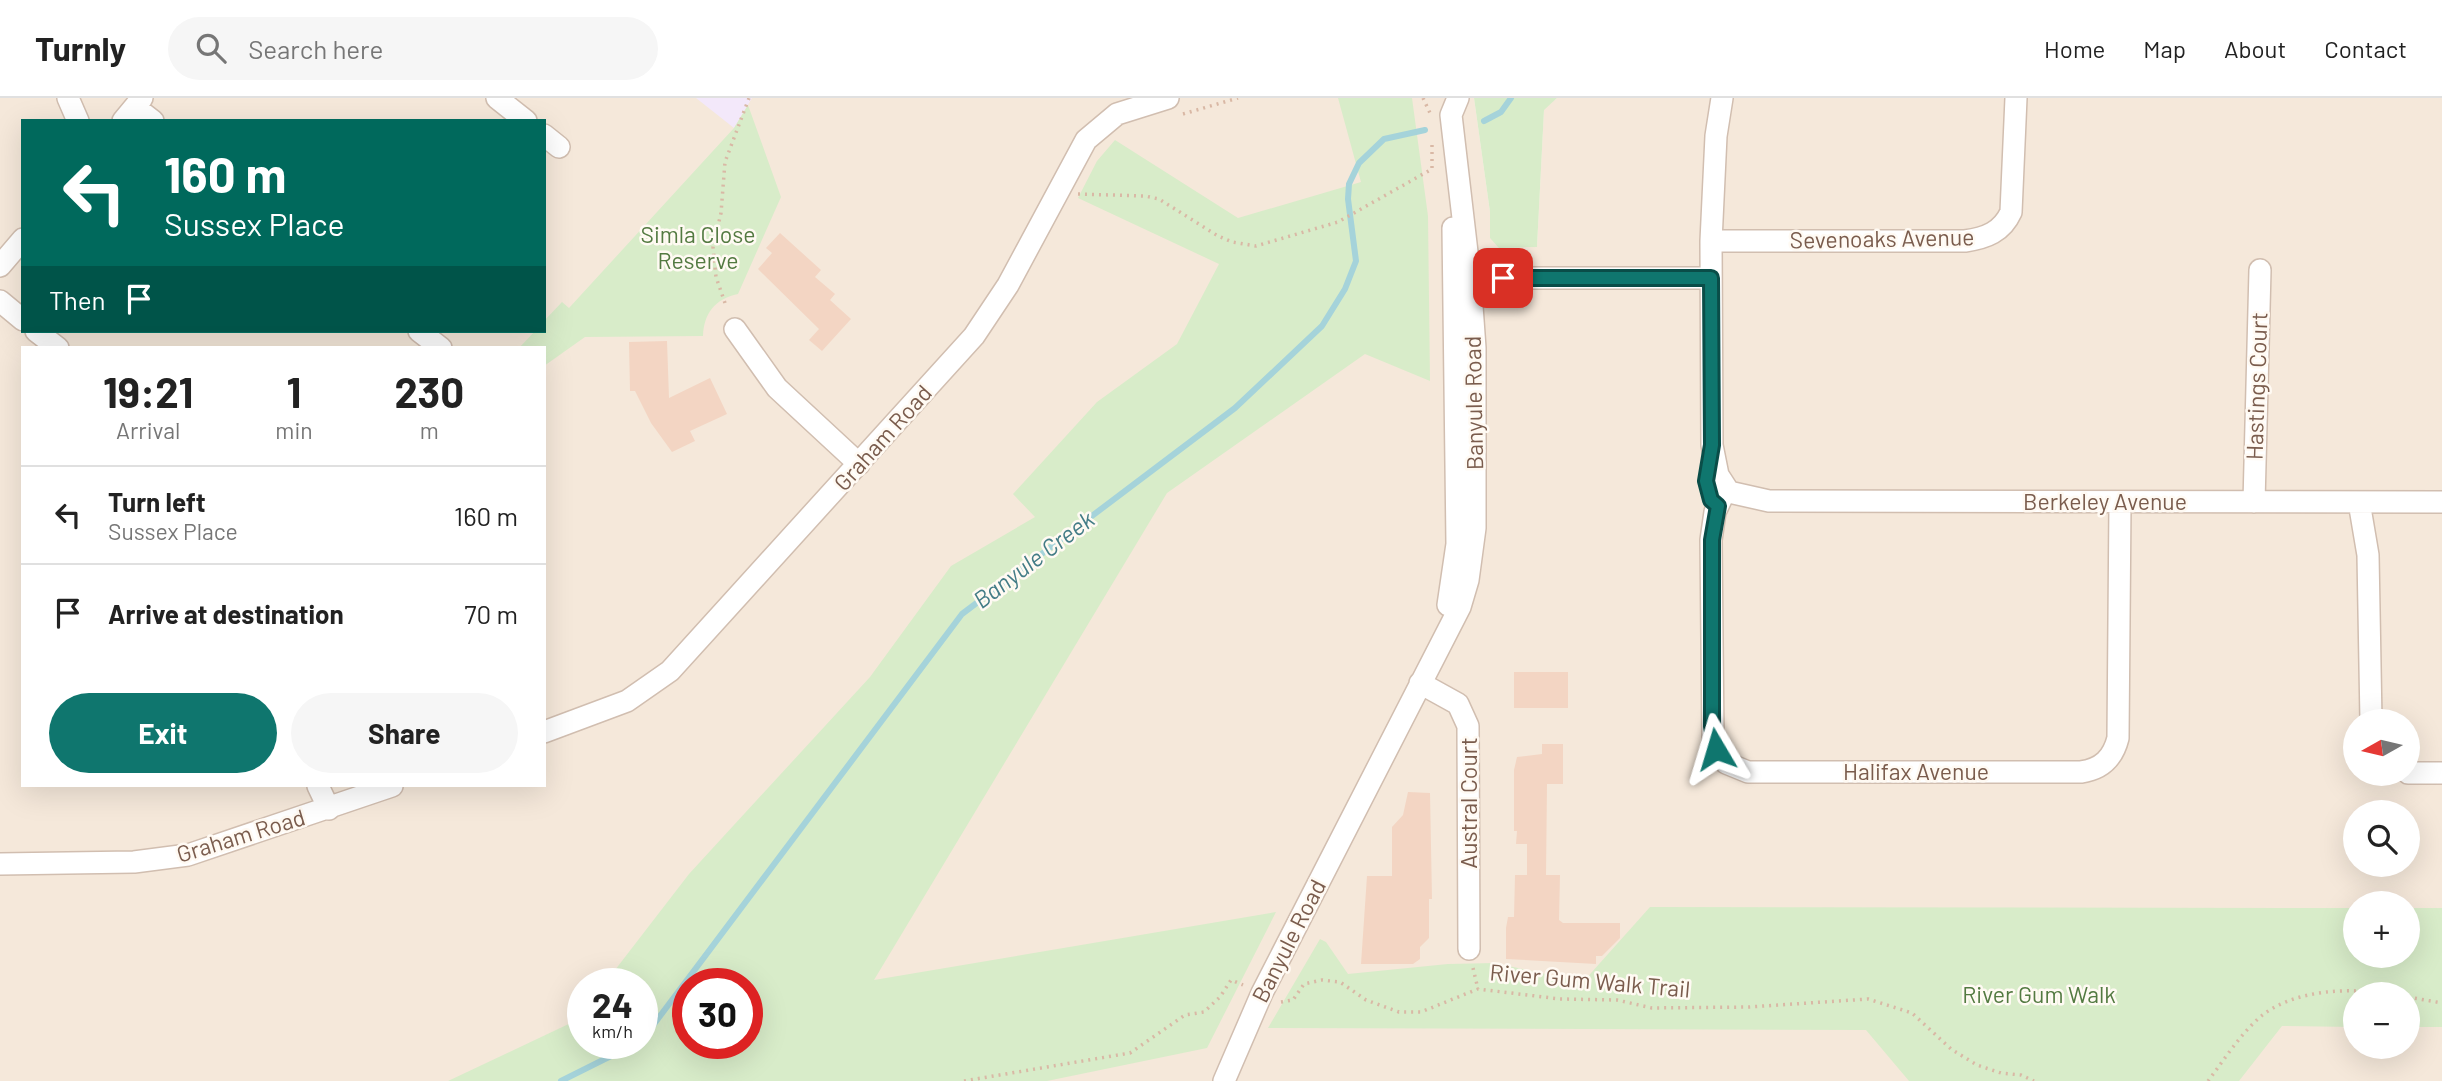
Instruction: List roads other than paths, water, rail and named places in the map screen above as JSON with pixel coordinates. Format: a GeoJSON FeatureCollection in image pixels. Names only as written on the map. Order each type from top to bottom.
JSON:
{"type":"FeatureCollection","features":[{"type":"Feature","properties":{"kind":"street"},"geometry":{"type":"LineString","coordinates":[[68,98],[77,119]]}},
{"type":"Feature","properties":{"kind":"street"},"geometry":{"type":"LineString","coordinates":[[497,98],[523,119]]}},
{"type":"Feature","properties":{"kind":"street","name":"Halifax Avenue"},"geometry":{"type":"LineString","coordinates":[[1722,98],[1716,136],[1711,241],[1712,445],[1706,481],[1711,500],[1722,497],[1712,540],[1712,726],[1716,749],[1726,763],[1748,772],[2081,772],[2105,763],[2119,737],[2120,503]]}},
{"type":"Feature","properties":{"kind":"street","name":"Sevenoaks Avenue"},"geometry":{"type":"LineString","coordinates":[[1711,241],[1965,241],[1989,236],[2003,226],[2011,212],[2016,98]]}},
{"type":"Feature","properties":{"kind":"street","name":"Graham Road"},"geometry":{"type":"LineString","coordinates":[[546,731],[608,710],[656,683],[954,360],[992,311],[1086,140],[1116,114],[1175,106]]}},
{"type":"Feature","properties":{"kind":"street","name":"Banyule Road"},"geometry":{"type":"LineString","coordinates":[[1434,653],[1449,601],[1456,556],[1454,384],[1461,278],[1454,145],[1445,107]]}},
{"type":"Feature","properties":{"kind":"street"},"geometry":{"type":"LineString","coordinates":[[133,108],[150,119]]}},
{"type":"Feature","properties":{"kind":"street"},"geometry":{"type":"LineString","coordinates":[[0,265],[21,241]]}},
{"type":"Feature","properties":{"kind":"street","name":"Hastings Court"},"geometry":{"type":"LineString","coordinates":[[2254,502],[2260,270]]}},
{"type":"Feature","properties":{"kind":"street"},"geometry":{"type":"LineString","coordinates":[[1461,278],[1711,278]]}},
{"type":"Feature","properties":{"kind":"street","name":"Banyule Road"},"geometry":{"type":"LineString","coordinates":[[1224,1081],[1262,993],[1434,653],[1460,607],[1474,551],[1475,348],[1461,278]]}},
{"type":"Feature","properties":{"kind":"street"},"geometry":{"type":"LineString","coordinates":[[0,301],[21,318]]}},
{"type":"Feature","properties":{"kind":"street"},"geometry":{"type":"LineString","coordinates":[[735,329],[777,388],[859,464]]}},
{"type":"Feature","properties":{"kind":"street"},"geometry":{"type":"LineString","coordinates":[[39,333],[55,346]]}},
{"type":"Feature","properties":{"kind":"street"},"geometry":{"type":"LineString","coordinates":[[422,333],[438,346]]}},
{"type":"Feature","properties":{"kind":"street","name":"Berkeley Avenue"},"geometry":{"type":"LineString","coordinates":[[1722,497],[1740,496],[1769,501],[2442,502]]}},
{"type":"Feature","properties":{"kind":"street"},"geometry":{"type":"LineString","coordinates":[[2359,502],[2368,555],[2371,709]]}},
{"type":"Feature","properties":{"kind":"street"},"geometry":{"type":"LineString","coordinates":[[2368,555],[2382,502]]}},
{"type":"Feature","properties":{"kind":"street","name":"Austral Court"},"geometry":{"type":"LineString","coordinates":[[1420,682],[1458,704],[1468,726],[1469,949]]}},
{"type":"Feature","properties":{"kind":"street"},"geometry":{"type":"LineString","coordinates":[[2420,773],[2442,773]]}},
{"type":"Feature","properties":{"kind":"street"},"geometry":{"type":"LineString","coordinates":[[318,787],[329,808]]}},
{"type":"Feature","properties":{"kind":"street","name":"Graham Road"},"geometry":{"type":"LineString","coordinates":[[0,864],[164,860],[215,848],[390,787]]}},
{"type":"Feature","properties":{"kind":"waterway","name":"Banyule Creek"},"geometry":{"type":"LineString","coordinates":[[1484,121],[1501,112],[1511,98]]}},
{"type":"Feature","properties":{"kind":"waterway","name":"Banyule Creek"},"geometry":{"type":"LineString","coordinates":[[658,1019],[962,614],[1235,408],[1322,326],[1345,289],[1356,261],[1348,199],[1349,184],[1359,163],[1384,139],[1425,130]]}},
{"type":"Feature","properties":{"kind":"waterway","name":"Banyule Creek"},"geometry":{"type":"LineString","coordinates":[[561,1081],[605,1059]]}},
{"type":"Feature","properties":{"kind":"park label","name":"Simla Close Reserve"},"geometry":{"type":"Point","coordinates":[698,248]}},
{"type":"Feature","properties":{"kind":"park label","name":"River Gum Walk"},"geometry":{"type":"Point","coordinates":[2039,995]}}]}
